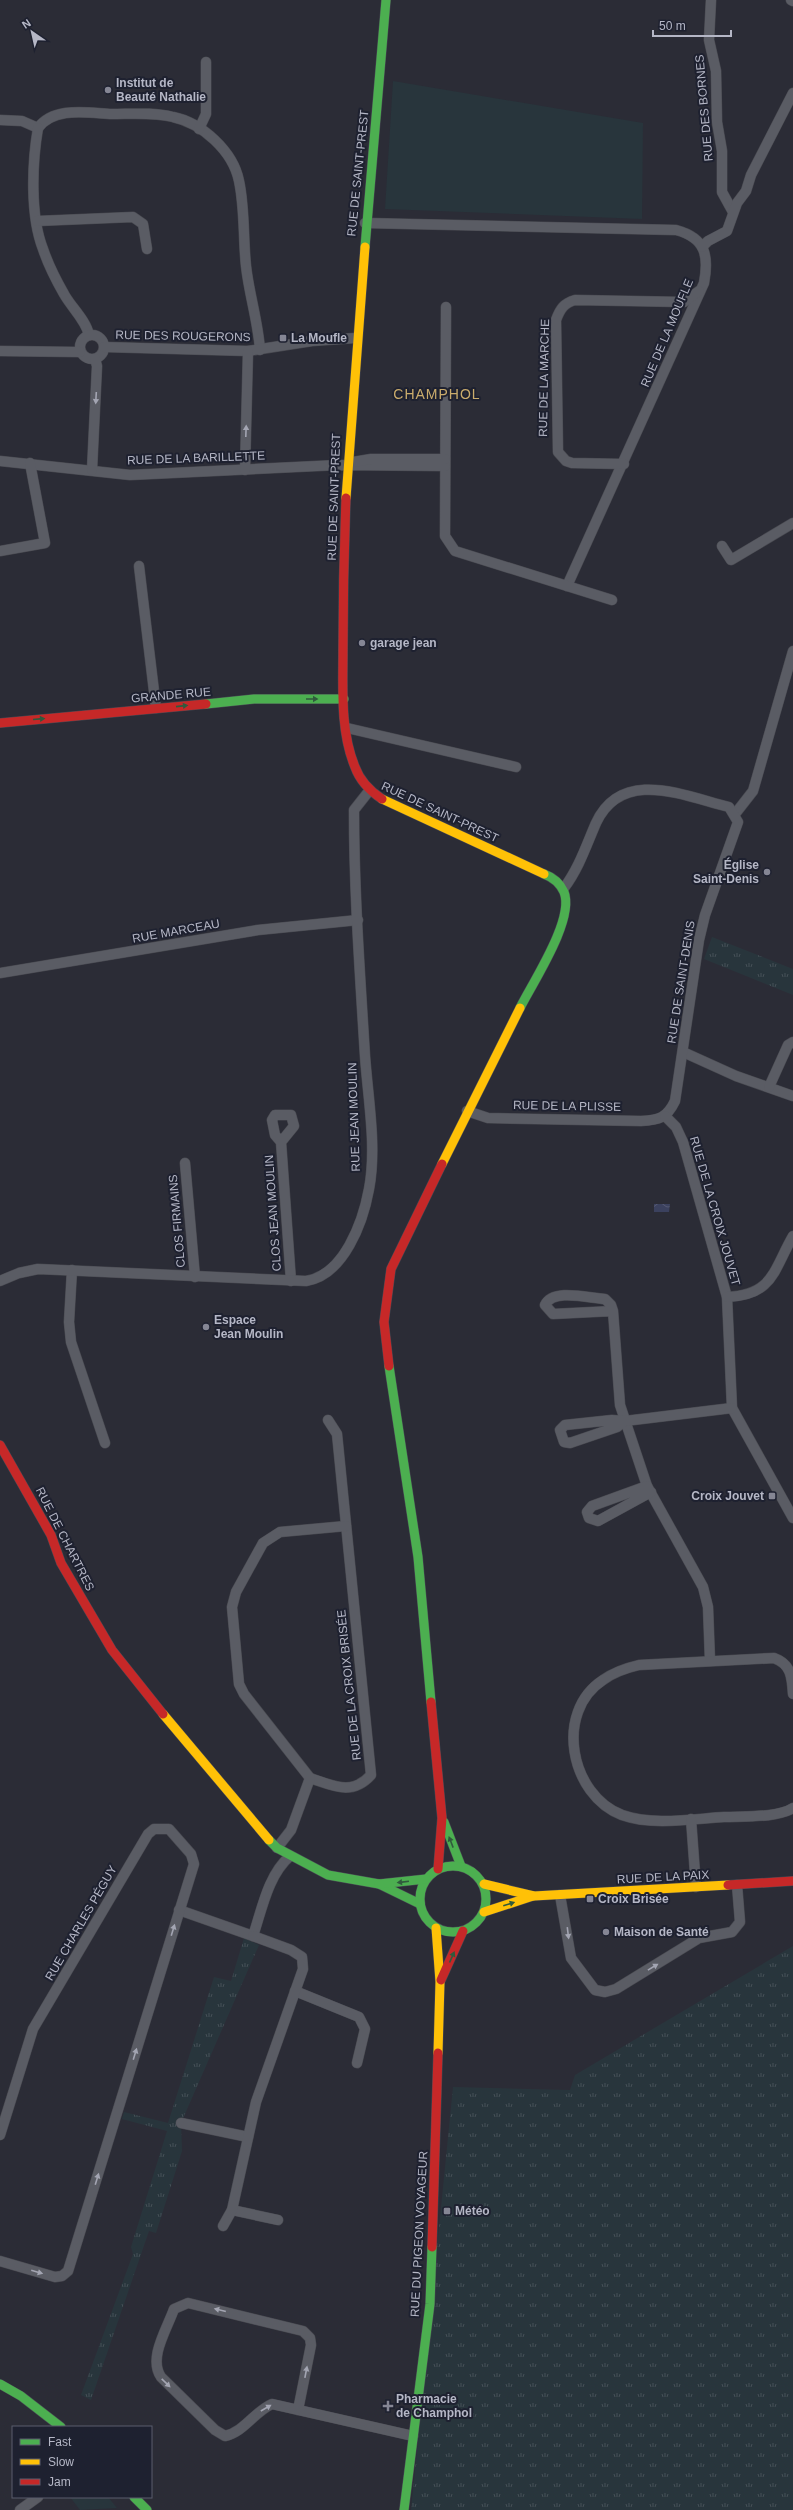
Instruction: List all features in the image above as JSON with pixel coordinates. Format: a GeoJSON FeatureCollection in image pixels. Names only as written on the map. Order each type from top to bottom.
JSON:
{"type":"FeatureCollection","features":[{"type":"Feature","properties":{"kind":"main road","name":"RUE DE SAINT-PREST"},"geometry":{"type":"LineString","coordinates":[[386,0],[355,338],[346,465],[344,699],[354,768],[369,791],[389,803],[549,876],[564,888]]}},
{"type":"Feature","properties":{"kind":"main road","name":"GRANDE RUE"},"geometry":{"type":"LineString","coordinates":[[0,723],[254,699],[344,699]]}},
{"type":"Feature","properties":{"kind":"main road"},"geometry":{"type":"LineString","coordinates":[[438,1869],[442,1818],[418,1557],[384,1331],[384,1303],[387,1283],[394,1260],[467,1111],[561,927],[565,911],[566,894],[564,888]]}},
{"type":"Feature","properties":{"kind":"main road","name":"RUE DE CHARTRES"},"geometry":{"type":"LineString","coordinates":[[0,1445],[52,1535],[65,1570],[112,1650],[136,1682],[277,1848],[328,1875],[379,1884]]}},
{"type":"Feature","properties":{"kind":"main road"},"geometry":{"type":"LineString","coordinates":[[442,1818],[461,1866]]}},
{"type":"Feature","properties":{"kind":"main road"},"geometry":{"type":"LineString","coordinates":[[449,1866],[461,1866],[474,1873],[484,1884],[487,1898],[484,1912],[476,1924],[463,1931],[450,1933],[436,1928],[425,1918],[420,1904],[420,1891],[426,1879],[438,1869],[449,1866]]}},
{"type":"Feature","properties":{"kind":"main road"},"geometry":{"type":"LineString","coordinates":[[379,1884],[426,1879]]}},
{"type":"Feature","properties":{"kind":"main road","name":"RUE DE LA PAIX"},"geometry":{"type":"LineString","coordinates":[[484,1912],[534,1896],[793,1881]]}},
{"type":"Feature","properties":{"kind":"main road"},"geometry":{"type":"LineString","coordinates":[[379,1884],[420,1904]]}},
{"type":"Feature","properties":{"kind":"main road","name":"RUE DE LA PAIX"},"geometry":{"type":"LineString","coordinates":[[484,1884],[534,1896]]}},
{"type":"Feature","properties":{"kind":"main road","name":"RUE DU PIGEON VOYAGEUR"},"geometry":{"type":"LineString","coordinates":[[404,2510],[430,2304],[440,1982],[436,1928]]}},
{"type":"Feature","properties":{"kind":"main road","name":"RUE DU PIGEON VOYAGEUR"},"geometry":{"type":"LineString","coordinates":[[440,1982],[463,1931]]}},
{"type":"Feature","properties":{"kind":"main road"},"geometry":{"type":"LineString","coordinates":[[0,2384],[27,2400],[60,2426]]}},
{"type":"Feature","properties":{"kind":"main road"},"geometry":{"type":"LineString","coordinates":[[135,2498],[147,2510]]}},
{"type":"Feature","properties":{"kind":"street","name":"RUE DES BORNES"},"geometry":{"type":"LineString","coordinates":[[711,0],[709,40],[716,72],[722,192],[733,212]]}},
{"type":"Feature","properties":{"kind":"street"},"geometry":{"type":"LineString","coordinates":[[199,129],[206,114],[206,62]]}},
{"type":"Feature","properties":{"kind":"street"},"geometry":{"type":"LineString","coordinates":[[365,223],[676,230],[687,233],[696,239],[702,247],[708,241],[727,231],[733,212],[746,191],[751,175],[793,93]]}},
{"type":"Feature","properties":{"kind":"street","name":"RUE DES ROUGERONS"},"geometry":{"type":"LineString","coordinates":[[38,128],[42,123],[64,112],[164,115],[180,118],[199,129],[226,152],[238,178],[246,267],[258,328],[260,350]]}},
{"type":"Feature","properties":{"kind":"street"},"geometry":{"type":"LineString","coordinates":[[0,120],[22,121],[38,128],[33,173],[37,221],[42,248],[64,294],[87,328],[89,335]]}},
{"type":"Feature","properties":{"kind":"street"},"geometry":{"type":"LineString","coordinates":[[37,221],[133,217],[143,224],[147,249]]}},
{"type":"Feature","properties":{"kind":"street","name":"RUE DE LA MOUFLE"},"geometry":{"type":"LineString","coordinates":[[567,586],[624,464],[700,290],[706,262],[706,255],[702,247]]}},
{"type":"Feature","properties":{"kind":"street","name":"RUE DE LA MARCHE"},"geometry":{"type":"LineString","coordinates":[[624,464],[572,463],[566,461],[558,452],[556,320],[559,313],[566,302],[575,300],[684,302],[700,290]]}},
{"type":"Feature","properties":{"kind":"street"},"geometry":{"type":"LineString","coordinates":[[446,307],[445,463],[446,536],[448,544],[455,551],[612,600]]}},
{"type":"Feature","properties":{"kind":"street"},"geometry":{"type":"LineString","coordinates":[[0,351],[80,352],[88,359],[95,359],[102,355],[104,347],[98,336],[89,335],[80,343],[80,352]]}},
{"type":"Feature","properties":{"kind":"street","name":"RUE DES ROUGERONS"},"geometry":{"type":"LineString","coordinates":[[104,347],[248,351],[312,341],[355,338]]}},
{"type":"Feature","properties":{"kind":"street"},"geometry":{"type":"LineString","coordinates":[[245,470],[248,351]]}},
{"type":"Feature","properties":{"kind":"street"},"geometry":{"type":"LineString","coordinates":[[92,470],[97,366],[95,359]]}},
{"type":"Feature","properties":{"kind":"street","name":"RUE DE LA BARILLETTE"},"geometry":{"type":"LineString","coordinates":[[0,461],[30,462],[130,475],[346,465]]}},
{"type":"Feature","properties":{"kind":"street"},"geometry":{"type":"LineString","coordinates":[[0,551],[45,543],[30,462]]}},
{"type":"Feature","properties":{"kind":"street"},"geometry":{"type":"LineString","coordinates":[[346,465],[445,463]]}},
{"type":"Feature","properties":{"kind":"street"},"geometry":{"type":"LineString","coordinates":[[722,546],[731,560],[793,523]]}},
{"type":"Feature","properties":{"kind":"street"},"geometry":{"type":"LineString","coordinates":[[139,566],[156,708]]}},
{"type":"Feature","properties":{"kind":"street"},"geometry":{"type":"LineString","coordinates":[[564,888],[578,867],[604,809],[616,798],[631,791],[650,788],[728,807],[735,814],[753,791],[793,651]]}},
{"type":"Feature","properties":{"kind":"street"},"geometry":{"type":"LineString","coordinates":[[347,728],[516,767]]}},
{"type":"Feature","properties":{"kind":"street","name":"RUE JEAN MOULIN"},"geometry":{"type":"LineString","coordinates":[[0,1281],[19,1273],[38,1269],[291,1281],[313,1280],[323,1276],[338,1265],[349,1247],[369,1189],[371,1156],[358,920],[354,810],[369,791]]}},
{"type":"Feature","properties":{"kind":"street","name":"RUE DE SAINT-DENIS"},"geometry":{"type":"LineString","coordinates":[[665,1116],[675,1101],[699,940],[705,915],[738,822],[735,814]]}},
{"type":"Feature","properties":{"kind":"street","name":"RUE MARCEAU"},"geometry":{"type":"LineString","coordinates":[[0,973],[258,930],[358,920]]}},
{"type":"Feature","properties":{"kind":"street"},"geometry":{"type":"LineString","coordinates":[[769,1087],[788,1045],[793,1042]]}},
{"type":"Feature","properties":{"kind":"street"},"geometry":{"type":"LineString","coordinates":[[683,1052],[736,1076],[793,1096]]}},
{"type":"Feature","properties":{"kind":"street","name":"RUE DE LA PLISSE"},"geometry":{"type":"LineString","coordinates":[[467,1111],[488,1118],[515,1119],[641,1121],[657,1120],[665,1116]]}},
{"type":"Feature","properties":{"kind":"street","name":"RUE DE LA CROIX JOUVET"},"geometry":{"type":"LineString","coordinates":[[665,1116],[676,1127],[683,1142],[727,1297],[732,1408],[793,1518]]}},
{"type":"Feature","properties":{"kind":"street","name":"CLOS JEAN MOULIN"},"geometry":{"type":"LineString","coordinates":[[281,1142],[291,1281]]}},
{"type":"Feature","properties":{"kind":"street","name":"CLOS FIRMAINS"},"geometry":{"type":"LineString","coordinates":[[185,1163],[195,1277]]}},
{"type":"Feature","properties":{"kind":"street"},"geometry":{"type":"LineString","coordinates":[[727,1297],[753,1293],[762,1289],[770,1279],[793,1236]]}},
{"type":"Feature","properties":{"kind":"street"},"geometry":{"type":"LineString","coordinates":[[72,1270],[69,1322],[71,1342],[105,1443]]}},
{"type":"Feature","properties":{"kind":"street"},"geometry":{"type":"LineString","coordinates":[[613,1311],[552,1314],[545,1305],[547,1300],[555,1295],[604,1299],[611,1305],[613,1311],[620,1405],[649,1489],[702,1587],[708,1607],[710,1662]]}},
{"type":"Feature","properties":{"kind":"street"},"geometry":{"type":"LineString","coordinates":[[625,1421],[617,1426],[570,1444],[564,1442],[561,1438],[560,1430],[565,1425],[612,1420],[625,1421],[732,1408]]}},
{"type":"Feature","properties":{"kind":"street","name":"RUE DE LA CROIX BRISÉE"},"geometry":{"type":"LineString","coordinates":[[310,1778],[342,1788],[362,1785],[371,1775],[337,1434],[328,1420]]}},
{"type":"Feature","properties":{"kind":"street"},"geometry":{"type":"LineString","coordinates":[[649,1489],[598,1521],[589,1518],[587,1512],[592,1506],[649,1489]]}},
{"type":"Feature","properties":{"kind":"street"},"geometry":{"type":"LineString","coordinates":[[277,1848],[291,1830],[310,1778],[244,1694],[239,1684],[232,1607],[236,1592],[263,1543],[280,1532],[346,1526]]}},
{"type":"Feature","properties":{"kind":"street"},"geometry":{"type":"LineString","coordinates":[[793,1694],[792,1676],[783,1661],[774,1658],[639,1665],[621,1670],[602,1680],[587,1696],[576,1718],[573,1738],[575,1760],[584,1782],[599,1800],[621,1814],[643,1820],[691,1819],[776,1813],[793,1808]]}},
{"type":"Feature","properties":{"kind":"street"},"geometry":{"type":"LineString","coordinates":[[691,1819],[696,1887]]}},
{"type":"Feature","properties":{"kind":"street","name":"RUE CHARLES PÉGUY"},"geometry":{"type":"LineString","coordinates":[[0,2135],[33,2029],[148,1834],[154,1829],[169,1829],[194,1859],[68,2271],[62,2276],[55,2277],[0,2261]]}},
{"type":"Feature","properties":{"kind":"street"},"geometry":{"type":"LineString","coordinates":[[253,1936],[274,1877],[280,1865],[290,1856]]}},
{"type":"Feature","properties":{"kind":"street"},"geometry":{"type":"LineString","coordinates":[[560,1895],[571,1958],[595,1990],[605,1992],[616,1989],[699,1938],[732,1932],[740,1922],[737,1885]]}},
{"type":"Feature","properties":{"kind":"street"},"geometry":{"type":"LineString","coordinates":[[179,1910],[291,1950],[302,1957],[303,1969],[256,2102],[232,2210],[222,2226]]}},
{"type":"Feature","properties":{"kind":"street"},"geometry":{"type":"LineString","coordinates":[[295,1991],[359,2017],[365,2029],[357,2063]]}},
{"type":"Feature","properties":{"kind":"street"},"geometry":{"type":"LineString","coordinates":[[180,2123],[248,2138]]}},
{"type":"Feature","properties":{"kind":"street"},"geometry":{"type":"LineString","coordinates":[[232,2210],[278,2220]]}},
{"type":"Feature","properties":{"kind":"street"},"geometry":{"type":"LineString","coordinates":[[298,2410],[311,2345],[310,2338],[303,2331],[188,2303],[174,2309],[155,2359],[155,2369],[161,2378],[215,2430],[225,2436],[236,2433],[264,2408],[272,2404],[298,2410],[414,2436]]}},
{"type":"Feature","properties":{"kind":"street"},"geometry":{"type":"LineString","coordinates":[[20,2510],[37,2498]]}},
{"type":"Feature","properties":{"kind":"green space"},"geometry":{"type":"Polygon","coordinates":[[[393,81],[643,123],[642,219],[385,209],[393,81]]]}},
{"type":"Feature","properties":{"kind":"green space"},"geometry":{"type":"Polygon","coordinates":[[[712,937],[793,969],[793,995],[704,959],[712,937]]]}},
{"type":"Feature","properties":{"kind":"green space"},"geometry":{"type":"Polygon","coordinates":[[[244,1938],[259,1945],[181,2123],[182,2151],[156,2233],[149,2231],[91,2400],[81,2395],[133,2254],[131,2247],[167,2131],[122,2119],[124,2112],[168,2123],[214,1977],[231,1981],[244,1938]]]}},
{"type":"Feature","properties":{"kind":"green space"},"geometry":{"type":"Polygon","coordinates":[[[793,1946],[793,2510],[411,2510],[453,2087],[570,2090],[575,2075],[793,1946]]]}},
{"type":"Feature","properties":{"kind":"green space"},"geometry":{"type":"Polygon","coordinates":[[[71,2498],[109,2498],[117,2508],[80,2510],[71,2498]]]}},
{"type":"Feature","properties":{"kind":"water"},"geometry":{"type":"Polygon","coordinates":[[[654,1204],[670,1204],[669,1212],[654,1212],[654,1204]]]}},
{"type":"Feature","properties":{"kind":"traffic: fast"},"geometry":{"type":"LineString","coordinates":[[365,247],[386,0]]}},
{"type":"Feature","properties":{"kind":"traffic: fast"},"geometry":{"type":"LineString","coordinates":[[206,704],[254,699],[344,699]]}},
{"type":"Feature","properties":{"kind":"traffic: fast"},"geometry":{"type":"LineString","coordinates":[[520,1008],[543,967],[564,918],[566,904],[564,892],[556,881],[544,874]]}},
{"type":"Feature","properties":{"kind":"traffic: fast"},"geometry":{"type":"LineString","coordinates":[[389,1366],[418,1557],[431,1702]]}},
{"type":"Feature","properties":{"kind":"traffic: fast"},"geometry":{"type":"LineString","coordinates":[[444,1822],[461,1866]]}},
{"type":"Feature","properties":{"kind":"traffic: fast"},"geometry":{"type":"LineString","coordinates":[[269,1840],[277,1848],[328,1875],[379,1884],[420,1904]]}},
{"type":"Feature","properties":{"kind":"traffic: fast"},"geometry":{"type":"LineString","coordinates":[[446,1866],[460,1866],[472,1871],[481,1880],[486,1892],[486,1899],[484,1912],[477,1923],[460,1932],[446,1932],[434,1927],[425,1918],[420,1906],[420,1892],[425,1880],[434,1871],[446,1866]]}},
{"type":"Feature","properties":{"kind":"traffic: fast"},"geometry":{"type":"LineString","coordinates":[[379,1884],[426,1879]]}},
{"type":"Feature","properties":{"kind":"traffic: fast"},"geometry":{"type":"LineString","coordinates":[[404,2510],[430,2304],[432,2247]]}},
{"type":"Feature","properties":{"kind":"traffic: fast"},"geometry":{"type":"LineString","coordinates":[[0,2384],[21,2396],[60,2426]]}},
{"type":"Feature","properties":{"kind":"traffic: fast"},"geometry":{"type":"LineString","coordinates":[[135,2498],[147,2510]]}},
{"type":"Feature","properties":{"kind":"traffic: slow"},"geometry":{"type":"LineString","coordinates":[[346,498],[365,247]]}},
{"type":"Feature","properties":{"kind":"traffic: slow"},"geometry":{"type":"LineString","coordinates":[[382,799],[544,874]]}},
{"type":"Feature","properties":{"kind":"traffic: slow"},"geometry":{"type":"LineString","coordinates":[[442,1164],[520,1008]]}},
{"type":"Feature","properties":{"kind":"traffic: slow"},"geometry":{"type":"LineString","coordinates":[[163,1714],[269,1840]]}},
{"type":"Feature","properties":{"kind":"traffic: slow"},"geometry":{"type":"LineString","coordinates":[[484,1884],[534,1896],[728,1885]]}},
{"type":"Feature","properties":{"kind":"traffic: slow"},"geometry":{"type":"LineString","coordinates":[[484,1912],[533,1896]]}},
{"type":"Feature","properties":{"kind":"traffic: slow"},"geometry":{"type":"LineString","coordinates":[[436,1928],[440,1982],[438,2053]]}},
{"type":"Feature","properties":{"kind":"traffic: jam"},"geometry":{"type":"LineString","coordinates":[[346,498],[343,709],[350,753],[357,772],[373,793],[382,799]]}},
{"type":"Feature","properties":{"kind":"traffic: jam"},"geometry":{"type":"LineString","coordinates":[[0,723],[206,704]]}},
{"type":"Feature","properties":{"kind":"traffic: jam"},"geometry":{"type":"LineString","coordinates":[[389,1366],[384,1322],[391,1269],[442,1164]]}},
{"type":"Feature","properties":{"kind":"traffic: jam"},"geometry":{"type":"LineString","coordinates":[[0,1445],[51,1535],[61,1563],[112,1650],[163,1714]]}},
{"type":"Feature","properties":{"kind":"traffic: jam"},"geometry":{"type":"LineString","coordinates":[[431,1702],[442,1818],[438,1869]]}},
{"type":"Feature","properties":{"kind":"traffic: jam"},"geometry":{"type":"LineString","coordinates":[[728,1885],[793,1881]]}},
{"type":"Feature","properties":{"kind":"traffic: jam"},"geometry":{"type":"LineString","coordinates":[[441,1980],[463,1931]]}},
{"type":"Feature","properties":{"kind":"traffic: jam"},"geometry":{"type":"LineString","coordinates":[[432,2247],[438,2053]]}},
{"type":"Feature","properties":{"kind":"place","name":"Institut de Beauté Nathalie"},"geometry":{"type":"Point","coordinates":[108,90]}},
{"type":"Feature","properties":{"kind":"place","name":"La Moufle"},"geometry":{"type":"Point","coordinates":[283,338]}},
{"type":"Feature","properties":{"kind":"place","name":"garage jean"},"geometry":{"type":"Point","coordinates":[362,643]}},
{"type":"Feature","properties":{"kind":"place","name":"Église Saint-Denis"},"geometry":{"type":"Point","coordinates":[767,872]}},
{"type":"Feature","properties":{"kind":"place","name":"Espace Jean Moulin"},"geometry":{"type":"Point","coordinates":[206,1327]}},
{"type":"Feature","properties":{"kind":"place","name":"Croix Jouvet"},"geometry":{"type":"Point","coordinates":[772,1496]}},
{"type":"Feature","properties":{"kind":"place","name":"Croix Brisée"},"geometry":{"type":"Point","coordinates":[590,1899]}},
{"type":"Feature","properties":{"kind":"place","name":"Maison de Santé"},"geometry":{"type":"Point","coordinates":[606,1932]}},
{"type":"Feature","properties":{"kind":"place","name":"Météo"},"geometry":{"type":"Point","coordinates":[447,2211]}},
{"type":"Feature","properties":{"kind":"place","name":"Pharmacie de Champhol"},"geometry":{"type":"Point","coordinates":[388,2406]}},
{"type":"Feature","properties":{"kind":"district","name":"CHAMPHOL"},"geometry":{"type":"Point","coordinates":[437,394]}}]}
